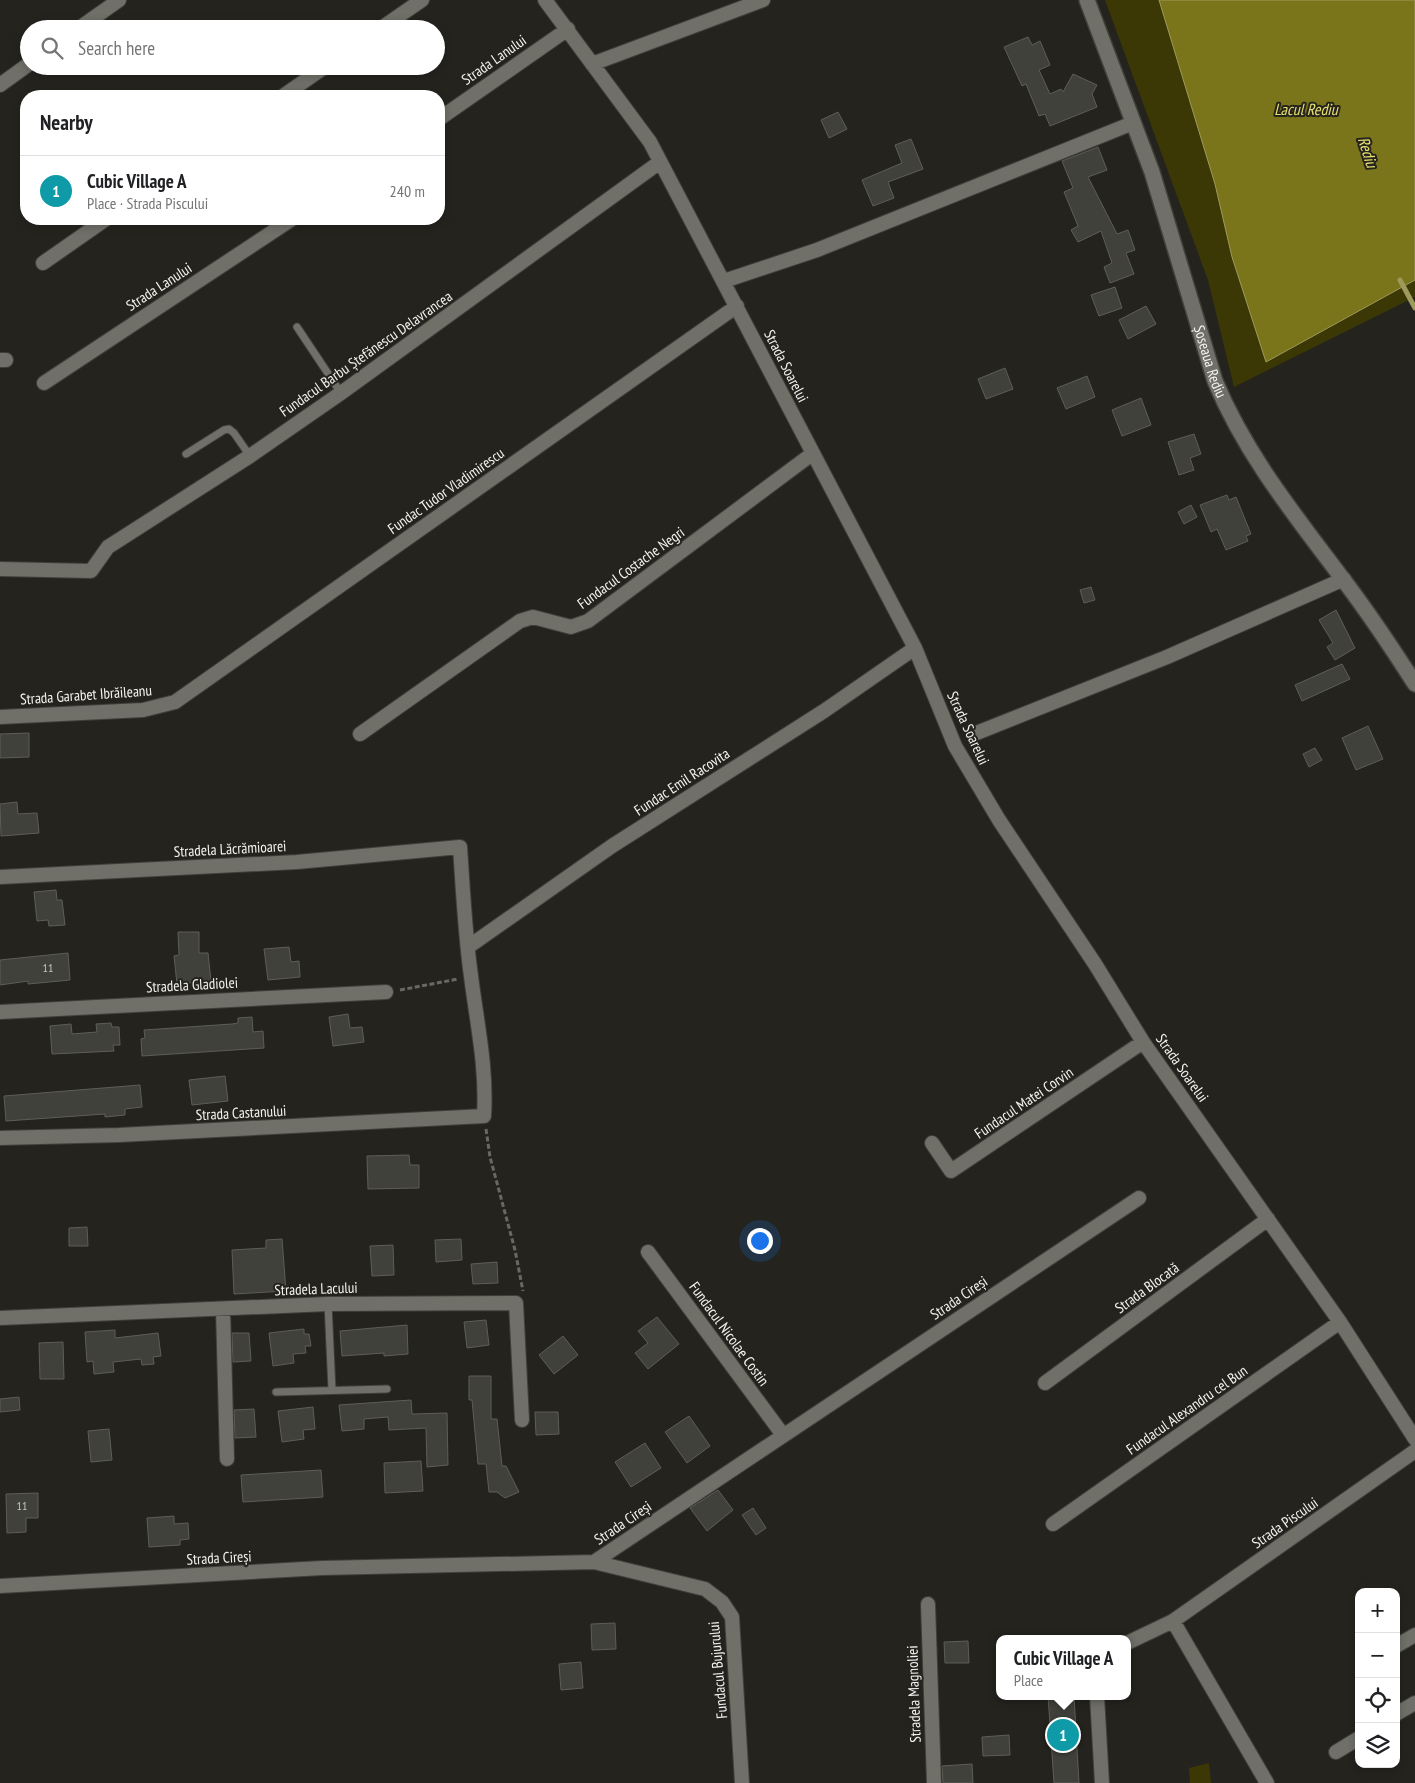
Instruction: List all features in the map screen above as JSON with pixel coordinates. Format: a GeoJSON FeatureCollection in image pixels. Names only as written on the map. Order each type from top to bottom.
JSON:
{"type":"FeatureCollection","features":[{"type":"Feature","properties":{"kind":"main road","name":"Șoseaua Rediu"},"geometry":{"type":"LineString","coordinates":[[1087,0],[1152,172],[1215,381],[1229,414],[1278,494],[1344,579],[1415,684]]}},
{"type":"Feature","properties":{"kind":"street"},"geometry":{"type":"LineString","coordinates":[[91,20],[119,0]]}},
{"type":"Feature","properties":{"kind":"street"},"geometry":{"type":"LineString","coordinates":[[393,20],[422,0]]}},
{"type":"Feature","properties":{"kind":"street","name":"Strada Soarelui"},"geometry":{"type":"LineString","coordinates":[[545,0],[650,142],[915,648],[955,746],[999,820],[1095,964],[1143,1042],[1340,1322],[1415,1439]]}},
{"type":"Feature","properties":{"kind":"street"},"geometry":{"type":"LineString","coordinates":[[592,64],[763,0]]}},
{"type":"Feature","properties":{"kind":"street","name":"Strada Lanului"},"geometry":{"type":"LineString","coordinates":[[445,115],[568,29]]}},
{"type":"Feature","properties":{"kind":"street"},"geometry":{"type":"LineString","coordinates":[[0,85],[20,71]]}},
{"type":"Feature","properties":{"kind":"street"},"geometry":{"type":"LineString","coordinates":[[292,90],[313,75]]}},
{"type":"Feature","properties":{"kind":"street"},"geometry":{"type":"LineString","coordinates":[[724,281],[817,250],[1133,124]]}},
{"type":"Feature","properties":{"kind":"street","name":"Fundacul Barbu Ștefănescu Delavrancea"},"geometry":{"type":"LineString","coordinates":[[0,569],[91,571],[108,547],[250,456],[342,393],[660,162]]}},
{"type":"Feature","properties":{"kind":"street"},"geometry":{"type":"LineString","coordinates":[[43,262],[97,225]]}},
{"type":"Feature","properties":{"kind":"street","name":"Strada Lanului"},"geometry":{"type":"LineString","coordinates":[[44,383],[283,225]]}},
{"type":"Feature","properties":{"kind":"street","name":"Fundac Tudor Vladimirescu"},"geometry":{"type":"LineString","coordinates":[[175,702],[737,306]]}},
{"type":"Feature","properties":{"kind":"street","name":"Fundacul Costache Negri"},"geometry":{"type":"LineString","coordinates":[[360,734],[520,621],[533,617],[571,627],[588,621],[812,454]]}},
{"type":"Feature","properties":{"kind":"street"},"geometry":{"type":"LineString","coordinates":[[974,734],[1167,657],[1344,579]]}},
{"type":"Feature","properties":{"kind":"street","name":"Fundac Emil Racovita"},"geometry":{"type":"LineString","coordinates":[[468,947],[612,846],[824,711],[915,648]]}},
{"type":"Feature","properties":{"kind":"street","name":"Strada Garabet Ibrăileanu"},"geometry":{"type":"LineString","coordinates":[[0,717],[143,710],[175,702]]}},
{"type":"Feature","properties":{"kind":"street","name":"Stradela Lăcrămioarei"},"geometry":{"type":"LineString","coordinates":[[0,877],[297,862],[460,847],[468,947]]}},
{"type":"Feature","properties":{"kind":"street"},"geometry":{"type":"LineString","coordinates":[[468,947],[470,976],[482,1043],[486,1087],[484,1116]]}},
{"type":"Feature","properties":{"kind":"street","name":"Stradela Gladiolei"},"geometry":{"type":"LineString","coordinates":[[0,1012],[386,992]]}},
{"type":"Feature","properties":{"kind":"street","name":"Fundacul Matei Corvin"},"geometry":{"type":"LineString","coordinates":[[932,1143],[951,1171],[1143,1042]]}},
{"type":"Feature","properties":{"kind":"street","name":"Strada Castanului"},"geometry":{"type":"LineString","coordinates":[[0,1138],[119,1136],[484,1116]]}},
{"type":"Feature","properties":{"kind":"street","name":"Strada Cireși"},"geometry":{"type":"LineString","coordinates":[[0,1586],[322,1568],[594,1562],[1139,1198]]}},
{"type":"Feature","properties":{"kind":"street","name":"Strada Blocată"},"geometry":{"type":"LineString","coordinates":[[1045,1383],[1268,1219]]}},
{"type":"Feature","properties":{"kind":"street","name":"Fundacul Nicolae Costin"},"geometry":{"type":"LineString","coordinates":[[648,1252],[783,1435]]}},
{"type":"Feature","properties":{"kind":"street"},"geometry":{"type":"LineString","coordinates":[[516,1303],[522,1420]]}},
{"type":"Feature","properties":{"kind":"street","name":"Stradela Lacului"},"geometry":{"type":"LineString","coordinates":[[0,1318],[328,1304],[516,1303]]}},
{"type":"Feature","properties":{"kind":"street"},"geometry":{"type":"LineString","coordinates":[[223,1309],[227,1459]]}},
{"type":"Feature","properties":{"kind":"street","name":"Fundacul Alexandru cel Bun"},"geometry":{"type":"LineString","coordinates":[[1053,1524],[1340,1322]]}},
{"type":"Feature","properties":{"kind":"street","name":"Strada Piscului"},"geometry":{"type":"LineString","coordinates":[[1131,1641],[1173,1620],[1415,1451]]}},
{"type":"Feature","properties":{"kind":"street","name":"Fundacul Bujurului"},"geometry":{"type":"LineString","coordinates":[[594,1562],[705,1590],[722,1602],[732,1617],[742,1783]]}},
{"type":"Feature","properties":{"kind":"street","name":"Stradela Magnoliei"},"geometry":{"type":"LineString","coordinates":[[928,1604],[934,1783]]}},
{"type":"Feature","properties":{"kind":"street"},"geometry":{"type":"LineString","coordinates":[[1173,1620],[1267,1783]]}},
{"type":"Feature","properties":{"kind":"street"},"geometry":{"type":"LineString","coordinates":[[1400,1644],[1415,1635]]}},
{"type":"Feature","properties":{"kind":"street"},"geometry":{"type":"LineString","coordinates":[[1097,1700],[1102,1783]]}},
{"type":"Feature","properties":{"kind":"street"},"geometry":{"type":"LineString","coordinates":[[1400,1712],[1415,1703]]}},
{"type":"Feature","properties":{"kind":"street"},"geometry":{"type":"LineString","coordinates":[[1336,1752],[1355,1740]]}},
{"type":"Feature","properties":{"kind":"lane"},"geometry":{"type":"LineString","coordinates":[[297,327],[342,393]]}},
{"type":"Feature","properties":{"kind":"lane"},"geometry":{"type":"LineString","coordinates":[[186,454],[224,430],[229,430],[234,433],[250,456]]}},
{"type":"Feature","properties":{"kind":"lane"},"geometry":{"type":"LineString","coordinates":[[328,1304],[332,1390]]}},
{"type":"Feature","properties":{"kind":"lane"},"geometry":{"type":"LineString","coordinates":[[276,1392],[387,1389]]}},
{"type":"Feature","properties":{"kind":"path"},"geometry":{"type":"LineString","coordinates":[[386,992],[420,988],[470,976]]}},
{"type":"Feature","properties":{"kind":"path"},"geometry":{"type":"LineString","coordinates":[[484,1116],[490,1157],[524,1290],[516,1303]]}},
{"type":"Feature","properties":{"kind":"shaded area","name":"Lacul Rediu"},"geometry":{"type":"Polygon","coordinates":[[[1105,0],[1415,0],[1415,297],[1234,387],[1208,280],[1105,0]]]}},
{"type":"Feature","properties":{"kind":"shaded area"},"geometry":{"type":"Polygon","coordinates":[[[1209,1763],[1211,1783],[1190,1783],[1189,1768],[1209,1763]]]}},
{"type":"Feature","properties":{"kind":"water","name":"Lacul Rediu"},"geometry":{"type":"Polygon","coordinates":[[[1159,0],[1415,0],[1415,280],[1266,362],[1232,257],[1215,184],[1159,0]]]}},
{"type":"Feature","properties":{"kind":"building"},"geometry":{"type":"Polygon","coordinates":[[[1028,37],[1032,45],[1040,41],[1050,65],[1039,70],[1050,94],[1061,89],[1063,92],[1073,74],[1097,85],[1092,94],[1097,107],[1050,126],[1045,114],[1039,116],[1026,84],[1022,86],[1004,47],[1028,37]]]}},
{"type":"Feature","properties":{"kind":"building"},"geometry":{"type":"Polygon","coordinates":[[[838,112],[847,129],[829,138],[821,120],[838,112]]]}},
{"type":"Feature","properties":{"kind":"building"},"geometry":{"type":"Polygon","coordinates":[[[911,139],[923,169],[888,182],[894,198],[873,206],[862,180],[902,163],[895,145],[911,139]]]}},
{"type":"Feature","properties":{"kind":"building"},"geometry":{"type":"Polygon","coordinates":[[[1098,147],[1107,170],[1088,177],[1117,234],[1128,230],[1135,250],[1126,253],[1134,274],[1110,283],[1104,267],[1112,263],[1101,231],[1078,242],[1071,230],[1078,226],[1064,192],[1073,188],[1062,161],[1098,147]]]}},
{"type":"Feature","properties":{"kind":"building"},"geometry":{"type":"Polygon","coordinates":[[[1115,287],[1122,308],[1099,316],[1091,295],[1115,287]]]}},
{"type":"Feature","properties":{"kind":"building"},"geometry":{"type":"Polygon","coordinates":[[[1146,306],[1156,324],[1128,339],[1119,320],[1146,306]]]}},
{"type":"Feature","properties":{"kind":"building"},"geometry":{"type":"Polygon","coordinates":[[[1005,368],[1013,389],[986,399],[978,379],[1005,368]]]}},
{"type":"Feature","properties":{"kind":"building"},"geometry":{"type":"Polygon","coordinates":[[[1087,376],[1095,397],[1066,409],[1057,388],[1087,376]]]}},
{"type":"Feature","properties":{"kind":"building"},"geometry":{"type":"Polygon","coordinates":[[[1141,398],[1151,425],[1122,436],[1112,410],[1141,398]]]}},
{"type":"Feature","properties":{"kind":"building"},"geometry":{"type":"Polygon","coordinates":[[[1194,434],[1201,454],[1190,458],[1194,470],[1179,475],[1168,442],[1194,434]]]}},
{"type":"Feature","properties":{"kind":"building"},"geometry":{"type":"Polygon","coordinates":[[[1227,495],[1229,500],[1236,497],[1251,534],[1246,536],[1248,541],[1226,550],[1217,529],[1211,532],[1200,505],[1227,495]]]}},
{"type":"Feature","properties":{"kind":"building"},"geometry":{"type":"Polygon","coordinates":[[[1191,505],[1197,517],[1184,524],[1178,512],[1191,505]]]}},
{"type":"Feature","properties":{"kind":"building"},"geometry":{"type":"Polygon","coordinates":[[[1091,587],[1095,600],[1084,603],[1080,590],[1091,587]]]}},
{"type":"Feature","properties":{"kind":"building"},"geometry":{"type":"Polygon","coordinates":[[[1336,610],[1355,648],[1335,660],[1327,647],[1333,643],[1319,620],[1336,610]]]}},
{"type":"Feature","properties":{"kind":"building"},"geometry":{"type":"Polygon","coordinates":[[[1342,664],[1350,679],[1302,701],[1295,685],[1342,664]]]}},
{"type":"Feature","properties":{"kind":"building"},"geometry":{"type":"Polygon","coordinates":[[[1368,726],[1383,759],[1356,770],[1342,738],[1368,726]]]}},
{"type":"Feature","properties":{"kind":"building"},"geometry":{"type":"Polygon","coordinates":[[[29,733],[29,757],[0,758],[0,734],[29,733]]]}},
{"type":"Feature","properties":{"kind":"building"},"geometry":{"type":"Polygon","coordinates":[[[1315,748],[1322,760],[1309,767],[1303,754],[1315,748]]]}},
{"type":"Feature","properties":{"kind":"building"},"geometry":{"type":"Polygon","coordinates":[[[17,802],[18,814],[37,813],[39,833],[1,836],[0,804],[17,802]]]}},
{"type":"Feature","properties":{"kind":"building"},"geometry":{"type":"Polygon","coordinates":[[[56,890],[57,900],[62,900],[65,925],[49,926],[48,920],[37,921],[34,892],[56,890]]]}},
{"type":"Feature","properties":{"kind":"building"},"geometry":{"type":"Polygon","coordinates":[[[178,932],[199,932],[199,953],[208,953],[211,981],[177,984],[174,956],[179,955],[178,932]]]}},
{"type":"Feature","properties":{"kind":"building"},"geometry":{"type":"Polygon","coordinates":[[[289,947],[291,962],[299,961],[300,977],[268,980],[264,949],[289,947]]]}},
{"type":"Feature","properties":{"kind":"building"},"geometry":{"type":"Polygon","coordinates":[[[68,953],[70,980],[28,984],[28,981],[0,985],[0,960],[68,953]]]}},
{"type":"Feature","properties":{"kind":"building"},"geometry":{"type":"Polygon","coordinates":[[[348,1014],[350,1028],[362,1027],[364,1042],[333,1046],[329,1017],[348,1014]]]}},
{"type":"Feature","properties":{"kind":"building"},"geometry":{"type":"Polygon","coordinates":[[[252,1017],[253,1032],[263,1031],[264,1048],[142,1056],[141,1039],[145,1038],[144,1030],[232,1024],[238,1023],[238,1018],[252,1017]]]}},
{"type":"Feature","properties":{"kind":"building"},"geometry":{"type":"Polygon","coordinates":[[[111,1023],[112,1027],[119,1027],[120,1045],[113,1045],[114,1051],[52,1054],[50,1026],[71,1024],[72,1034],[97,1032],[96,1024],[111,1023]]]}},
{"type":"Feature","properties":{"kind":"building"},"geometry":{"type":"Polygon","coordinates":[[[225,1076],[228,1101],[192,1105],[189,1080],[225,1076]]]}},
{"type":"Feature","properties":{"kind":"building"},"geometry":{"type":"Polygon","coordinates":[[[140,1085],[142,1107],[125,1109],[125,1115],[105,1117],[105,1114],[6,1121],[4,1096],[140,1085]]]}},
{"type":"Feature","properties":{"kind":"building"},"geometry":{"type":"Polygon","coordinates":[[[409,1155],[410,1165],[419,1165],[419,1188],[368,1189],[367,1156],[409,1155]]]}},
{"type":"Feature","properties":{"kind":"building"},"geometry":{"type":"Polygon","coordinates":[[[87,1227],[88,1246],[69,1246],[69,1228],[87,1227]]]}},
{"type":"Feature","properties":{"kind":"building"},"geometry":{"type":"Polygon","coordinates":[[[282,1239],[286,1291],[234,1294],[232,1250],[266,1248],[266,1240],[282,1239]]]}},
{"type":"Feature","properties":{"kind":"building"},"geometry":{"type":"Polygon","coordinates":[[[461,1239],[462,1260],[436,1262],[435,1240],[461,1239]]]}},
{"type":"Feature","properties":{"kind":"building"},"geometry":{"type":"Polygon","coordinates":[[[393,1245],[394,1275],[372,1276],[370,1246],[393,1245]]]}},
{"type":"Feature","properties":{"kind":"building"},"geometry":{"type":"Polygon","coordinates":[[[497,1262],[498,1283],[473,1284],[471,1264],[497,1262]]]}},
{"type":"Feature","properties":{"kind":"building"},"geometry":{"type":"Polygon","coordinates":[[[657,1317],[679,1344],[648,1369],[635,1353],[648,1343],[638,1331],[657,1317]]]}},
{"type":"Feature","properties":{"kind":"building"},"geometry":{"type":"Polygon","coordinates":[[[486,1320],[489,1345],[467,1348],[464,1322],[486,1320]]]}},
{"type":"Feature","properties":{"kind":"building"},"geometry":{"type":"Polygon","coordinates":[[[407,1325],[408,1354],[384,1356],[384,1353],[342,1356],[340,1331],[407,1325]]]}},
{"type":"Feature","properties":{"kind":"building"},"geometry":{"type":"Polygon","coordinates":[[[304,1329],[304,1334],[309,1334],[311,1346],[305,1346],[306,1353],[293,1354],[294,1363],[273,1366],[269,1333],[304,1329]]]}},
{"type":"Feature","properties":{"kind":"building"},"geometry":{"type":"Polygon","coordinates":[[[115,1330],[115,1338],[158,1333],[161,1356],[153,1357],[154,1364],[142,1365],[141,1359],[113,1362],[114,1372],[94,1374],[93,1361],[87,1362],[85,1332],[115,1330]]]}},
{"type":"Feature","properties":{"kind":"building"},"geometry":{"type":"Polygon","coordinates":[[[232,1333],[249,1333],[251,1361],[233,1362],[232,1333]]]}},
{"type":"Feature","properties":{"kind":"building"},"geometry":{"type":"Polygon","coordinates":[[[563,1336],[578,1355],[554,1374],[539,1355],[563,1336]]]}},
{"type":"Feature","properties":{"kind":"building"},"geometry":{"type":"Polygon","coordinates":[[[63,1342],[64,1379],[40,1379],[39,1343],[63,1342]]]}},
{"type":"Feature","properties":{"kind":"building"},"geometry":{"type":"Polygon","coordinates":[[[469,1376],[491,1376],[491,1419],[497,1419],[502,1466],[506,1466],[519,1492],[505,1498],[497,1492],[489,1492],[486,1464],[478,1464],[472,1400],[469,1400],[469,1376]]]}},
{"type":"Feature","properties":{"kind":"building"},"geometry":{"type":"Polygon","coordinates":[[[19,1397],[20,1410],[0,1412],[0,1399],[19,1397]]]}},
{"type":"Feature","properties":{"kind":"building"},"geometry":{"type":"Polygon","coordinates":[[[411,1400],[412,1414],[447,1413],[448,1465],[427,1467],[426,1428],[389,1430],[388,1417],[364,1419],[364,1429],[342,1431],[339,1405],[411,1400]]]}},
{"type":"Feature","properties":{"kind":"building"},"geometry":{"type":"Polygon","coordinates":[[[313,1407],[315,1429],[303,1430],[304,1439],[282,1442],[278,1411],[313,1407]]]}},
{"type":"Feature","properties":{"kind":"building"},"geometry":{"type":"Polygon","coordinates":[[[254,1409],[256,1437],[235,1438],[234,1410],[254,1409]]]}},
{"type":"Feature","properties":{"kind":"building"},"geometry":{"type":"Polygon","coordinates":[[[535,1412],[558,1412],[559,1434],[536,1435],[535,1412]]]}},
{"type":"Feature","properties":{"kind":"building"},"geometry":{"type":"Polygon","coordinates":[[[689,1416],[710,1446],[687,1463],[665,1432],[689,1416]]]}},
{"type":"Feature","properties":{"kind":"building"},"geometry":{"type":"Polygon","coordinates":[[[109,1429],[112,1460],[91,1462],[88,1431],[109,1429]]]}},
{"type":"Feature","properties":{"kind":"building"},"geometry":{"type":"Polygon","coordinates":[[[645,1443],[661,1468],[631,1487],[615,1462],[645,1443]]]}},
{"type":"Feature","properties":{"kind":"building"},"geometry":{"type":"Polygon","coordinates":[[[421,1461],[423,1491],[385,1493],[384,1463],[421,1461]]]}},
{"type":"Feature","properties":{"kind":"building"},"geometry":{"type":"Polygon","coordinates":[[[321,1470],[323,1497],[243,1502],[241,1475],[321,1470]]]}},
{"type":"Feature","properties":{"kind":"building"},"geometry":{"type":"Polygon","coordinates":[[[718,1490],[733,1510],[707,1531],[690,1508],[718,1490]]]}},
{"type":"Feature","properties":{"kind":"building"},"geometry":{"type":"Polygon","coordinates":[[[38,1493],[38,1518],[26,1518],[26,1532],[7,1533],[6,1494],[38,1493]]]}},
{"type":"Feature","properties":{"kind":"building"},"geometry":{"type":"Polygon","coordinates":[[[753,1508],[766,1528],[756,1535],[742,1515],[753,1508]]]}},
{"type":"Feature","properties":{"kind":"building"},"geometry":{"type":"Polygon","coordinates":[[[174,1516],[174,1524],[188,1523],[189,1539],[180,1540],[180,1545],[149,1547],[147,1518],[174,1516]]]}},
{"type":"Feature","properties":{"kind":"building"},"geometry":{"type":"Polygon","coordinates":[[[615,1623],[616,1649],[592,1650],[591,1624],[615,1623]]]}},
{"type":"Feature","properties":{"kind":"building"},"geometry":{"type":"Polygon","coordinates":[[[968,1641],[969,1663],[945,1663],[944,1642],[968,1641]]]}},
{"type":"Feature","properties":{"kind":"building"},"geometry":{"type":"Polygon","coordinates":[[[581,1662],[583,1688],[561,1690],[559,1664],[581,1662]]]}},
{"type":"Feature","properties":{"kind":"building"},"geometry":{"type":"Polygon","coordinates":[[[1048,1700],[1074,1700],[1079,1783],[1054,1783],[1048,1700]]]}},
{"type":"Feature","properties":{"kind":"building"},"geometry":{"type":"Polygon","coordinates":[[[1009,1735],[1010,1755],[983,1756],[982,1737],[1009,1735]]]}},
{"type":"Feature","properties":{"kind":"building"},"geometry":{"type":"Polygon","coordinates":[[[972,1764],[973,1783],[943,1783],[942,1766],[972,1764]]]}},
{"type":"Feature","properties":{"kind":"waterway","name":"Rediu"},"geometry":{"type":"LineString","coordinates":[[1400,280],[1415,308]]}},
{"type":"Feature","properties":{"kind":"place","name":"Cubic Village A"},"geometry":{"type":"Point","coordinates":[1063,1735]}}]}
